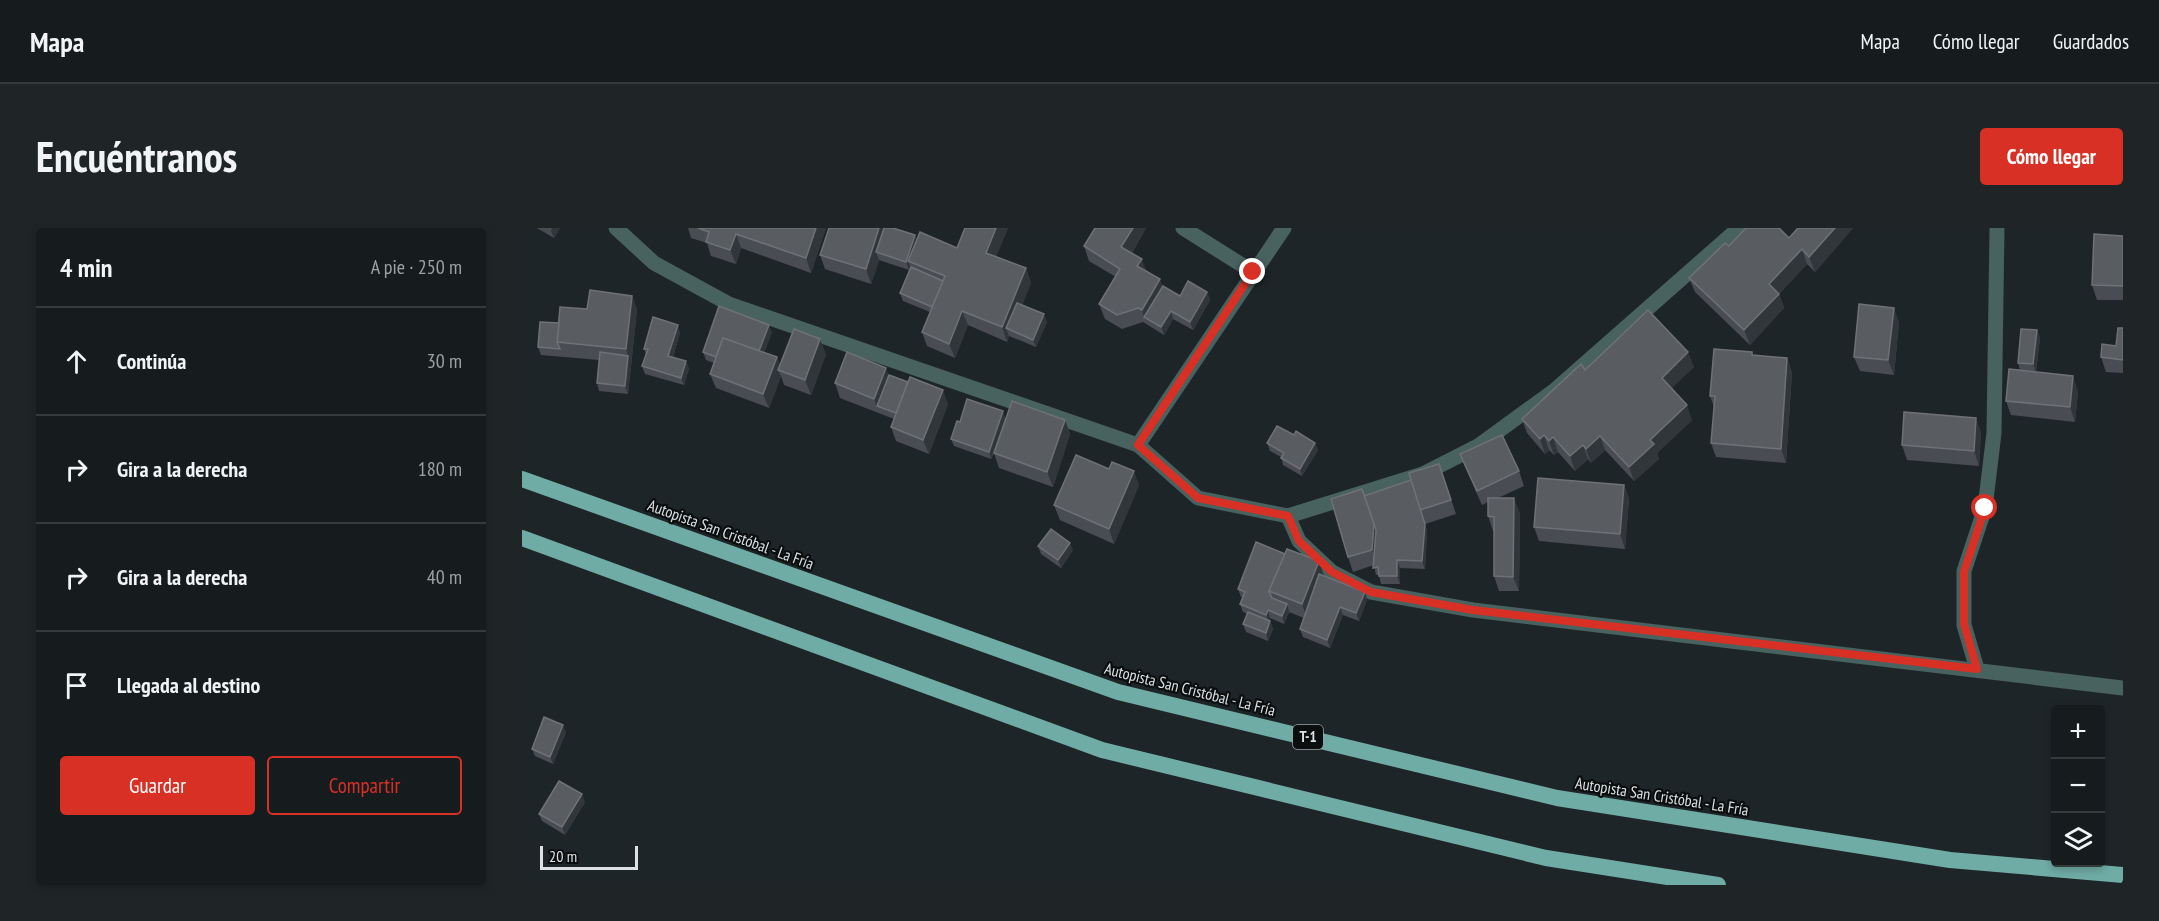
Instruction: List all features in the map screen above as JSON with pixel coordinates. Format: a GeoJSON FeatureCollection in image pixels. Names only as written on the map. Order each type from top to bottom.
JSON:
{"type":"FeatureCollection","features":[{"type":"Feature","properties":{"kind":"highway","name":"Autopista San Cristóbal - La Fría"},"geometry":{"type":"LineString","coordinates":[[522,479],[1119,692],[1557,798],[1950,860],[2123,875]]}},
{"type":"Feature","properties":{"kind":"highway"},"geometry":{"type":"LineString","coordinates":[[522,538],[1102,750],[1546,858],[1718,885]]}},
{"type":"Feature","properties":{"kind":"street"},"geometry":{"type":"LineString","coordinates":[[616,228],[654,263],[729,304],[1138,445],[1198,498],[1288,516],[1423,474],[1478,446],[1555,390],[1740,228]]}},
{"type":"Feature","properties":{"kind":"street"},"geometry":{"type":"LineString","coordinates":[[1183,228],[1253,272]]}},
{"type":"Feature","properties":{"kind":"street"},"geometry":{"type":"LineString","coordinates":[[1138,445],[1284,228]]}},
{"type":"Feature","properties":{"kind":"street"},"geometry":{"type":"LineString","coordinates":[[1977,669],[1964,624],[1964,572],[1985,508],[1994,433],[1997,228]]}},
{"type":"Feature","properties":{"kind":"street"},"geometry":{"type":"LineString","coordinates":[[1288,516],[1299,541],[1332,572],[1371,592],[1473,610],[2123,688]]}},
{"type":"Feature","properties":{"kind":"building"},"geometry":{"type":"Polygon","coordinates":[[[698,228],[816,228],[806,258],[736,234],[730,250],[706,242],[709,232],[698,228]]]}},
{"type":"Feature","properties":{"kind":"building"},"geometry":{"type":"Polygon","coordinates":[[[829,228],[879,228],[866,269],[820,255],[829,228]]]}},
{"type":"Feature","properties":{"kind":"building"},"geometry":{"type":"Polygon","coordinates":[[[884,228],[893,228],[915,235],[906,262],[876,252],[884,228]]]}},
{"type":"Feature","properties":{"kind":"building"},"geometry":{"type":"Polygon","coordinates":[[[965,228],[996,228],[986,253],[1026,268],[1002,327],[962,311],[949,344],[922,332],[945,276],[908,261],[920,232],[957,248],[965,228]]]}},
{"type":"Feature","properties":{"kind":"building"},"geometry":{"type":"Polygon","coordinates":[[[1095,228],[1133,228],[1121,247],[1142,259],[1137,266],[1160,279],[1142,310],[1138,308],[1117,315],[1099,304],[1120,269],[1084,246],[1095,228]]]}},
{"type":"Feature","properties":{"kind":"building"},"geometry":{"type":"Polygon","coordinates":[[[1746,228],[1779,228],[1789,238],[1798,228],[1835,228],[1809,257],[1802,249],[1769,284],[1779,294],[1744,330],[1689,278],[1725,243],[1729,246],[1746,228]]]}},
{"type":"Feature","properties":{"kind":"building"},"geometry":{"type":"Polygon","coordinates":[[[2094,234],[2123,236],[2123,286],[2092,285],[2094,234]]]}},
{"type":"Feature","properties":{"kind":"building"},"geometry":{"type":"Polygon","coordinates":[[[911,267],[943,281],[932,307],[900,293],[911,267]]]}},
{"type":"Feature","properties":{"kind":"building"},"geometry":{"type":"Polygon","coordinates":[[[1188,281],[1207,292],[1190,322],[1171,311],[1161,327],[1144,317],[1163,286],[1180,296],[1188,281]]]}},
{"type":"Feature","properties":{"kind":"building"},"geometry":{"type":"Polygon","coordinates":[[[590,290],[632,296],[626,349],[557,342],[560,307],[587,309],[590,290]]]}},
{"type":"Feature","properties":{"kind":"building"},"geometry":{"type":"Polygon","coordinates":[[[1017,303],[1044,314],[1033,340],[1006,328],[1017,303]]]}},
{"type":"Feature","properties":{"kind":"building"},"geometry":{"type":"Polygon","coordinates":[[[1859,304],[1894,308],[1888,360],[1854,357],[1859,304]]]}},
{"type":"Feature","properties":{"kind":"building"},"geometry":{"type":"Polygon","coordinates":[[[719,306],[769,325],[759,351],[723,338],[716,357],[703,352],[719,306]]]}},
{"type":"Feature","properties":{"kind":"building"},"geometry":{"type":"Polygon","coordinates":[[[1648,310],[1688,352],[1662,378],[1687,405],[1650,440],[1654,444],[1629,467],[1600,436],[1586,449],[1583,445],[1570,456],[1553,437],[1549,441],[1544,435],[1540,439],[1522,419],[1581,364],[1585,370],[1648,310]]]}},
{"type":"Feature","properties":{"kind":"building"},"geometry":{"type":"Polygon","coordinates":[[[653,317],[678,325],[668,356],[686,361],[681,378],[642,366],[648,349],[644,349],[653,317]]]}},
{"type":"Feature","properties":{"kind":"building"},"geometry":{"type":"Polygon","coordinates":[[[540,322],[559,323],[557,342],[560,349],[538,347],[540,322]]]}},
{"type":"Feature","properties":{"kind":"building"},"geometry":{"type":"Polygon","coordinates":[[[2118,328],[2123,328],[2123,360],[2101,357],[2102,344],[2116,346],[2118,328]]]}},
{"type":"Feature","properties":{"kind":"building"},"geometry":{"type":"Polygon","coordinates":[[[794,329],[820,339],[805,380],[778,370],[794,329]]]}},
{"type":"Feature","properties":{"kind":"building"},"geometry":{"type":"Polygon","coordinates":[[[2021,329],[2037,330],[2033,364],[2018,363],[2021,329]]]}},
{"type":"Feature","properties":{"kind":"building"},"geometry":{"type":"Polygon","coordinates":[[[723,338],[777,357],[763,394],[710,374],[723,338]]]}},
{"type":"Feature","properties":{"kind":"building"},"geometry":{"type":"Polygon","coordinates":[[[1714,349],[1787,358],[1781,449],[1711,443],[1715,396],[1710,396],[1714,349]]]}},
{"type":"Feature","properties":{"kind":"building"},"geometry":{"type":"Polygon","coordinates":[[[600,352],[628,356],[625,386],[597,383],[600,352]]]}},
{"type":"Feature","properties":{"kind":"building"},"geometry":{"type":"Polygon","coordinates":[[[847,352],[886,368],[874,399],[835,383],[847,352]]]}},
{"type":"Feature","properties":{"kind":"building"},"geometry":{"type":"Polygon","coordinates":[[[2009,369],[2073,376],[2070,407],[2006,401],[2009,369]]]}},
{"type":"Feature","properties":{"kind":"building"},"geometry":{"type":"Polygon","coordinates":[[[889,375],[908,382],[896,413],[877,406],[889,375]]]}},
{"type":"Feature","properties":{"kind":"building"},"geometry":{"type":"Polygon","coordinates":[[[910,377],[943,390],[923,440],[891,427],[910,377]]]}},
{"type":"Feature","properties":{"kind":"building"},"geometry":{"type":"Polygon","coordinates":[[[967,399],[1003,411],[989,452],[951,439],[957,421],[960,422],[967,399]]]}},
{"type":"Feature","properties":{"kind":"building"},"geometry":{"type":"Polygon","coordinates":[[[1012,401],[1065,420],[1047,472],[994,453],[1012,401]]]}},
{"type":"Feature","properties":{"kind":"building"},"geometry":{"type":"Polygon","coordinates":[[[1904,412],[1976,418],[1974,451],[1902,445],[1904,412]]]}},
{"type":"Feature","properties":{"kind":"building"},"geometry":{"type":"Polygon","coordinates":[[[1277,426],[1294,435],[1296,431],[1315,443],[1300,469],[1281,458],[1284,453],[1267,443],[1277,426]]]}},
{"type":"Feature","properties":{"kind":"building"},"geometry":{"type":"Polygon","coordinates":[[[1502,435],[1519,471],[1477,491],[1460,454],[1502,435]]]}},
{"type":"Feature","properties":{"kind":"building"},"geometry":{"type":"Polygon","coordinates":[[[1076,455],[1109,469],[1112,462],[1134,471],[1109,529],[1054,505],[1076,455]]]}},
{"type":"Feature","properties":{"kind":"building"},"geometry":{"type":"Polygon","coordinates":[[[1439,464],[1451,500],[1420,510],[1409,473],[1439,464]]]}},
{"type":"Feature","properties":{"kind":"building"},"geometry":{"type":"Polygon","coordinates":[[[1538,478],[1624,485],[1620,534],[1534,527],[1538,478]]]}},
{"type":"Feature","properties":{"kind":"building"},"geometry":{"type":"Polygon","coordinates":[[[1411,480],[1425,524],[1422,561],[1397,560],[1397,576],[1379,576],[1378,567],[1373,568],[1376,530],[1364,496],[1411,480]]]}},
{"type":"Feature","properties":{"kind":"building"},"geometry":{"type":"Polygon","coordinates":[[[1362,489],[1374,524],[1372,550],[1348,557],[1331,499],[1362,489]]]}},
{"type":"Feature","properties":{"kind":"building"},"geometry":{"type":"Polygon","coordinates":[[[1488,498],[1514,498],[1513,577],[1494,576],[1494,517],[1488,516],[1488,498]]]}},
{"type":"Feature","properties":{"kind":"building"},"geometry":{"type":"Polygon","coordinates":[[[1051,529],[1070,543],[1058,560],[1038,546],[1051,529]]]}},
{"type":"Feature","properties":{"kind":"building"},"geometry":{"type":"Polygon","coordinates":[[[1256,542],[1285,554],[1269,591],[1272,598],[1287,604],[1282,616],[1268,610],[1266,615],[1240,604],[1245,592],[1238,589],[1256,542]]]}},
{"type":"Feature","properties":{"kind":"building"},"geometry":{"type":"Polygon","coordinates":[[[1287,549],[1319,561],[1302,604],[1269,591],[1287,549]]]}},
{"type":"Feature","properties":{"kind":"building"},"geometry":{"type":"Polygon","coordinates":[[[1319,574],[1365,592],[1356,613],[1340,607],[1327,640],[1300,629],[1319,574]]]}},
{"type":"Feature","properties":{"kind":"building"},"geometry":{"type":"Polygon","coordinates":[[[1248,612],[1270,621],[1266,633],[1243,624],[1248,612]]]}},
{"type":"Feature","properties":{"kind":"building"},"geometry":{"type":"Polygon","coordinates":[[[544,717],[563,725],[550,757],[532,749],[544,717]]]}},
{"type":"Feature","properties":{"kind":"building"},"geometry":{"type":"Polygon","coordinates":[[[559,781],[582,794],[562,827],[539,814],[559,781]]]}},
{"type":"Feature","properties":{"kind":"route"},"geometry":{"type":"LineString","coordinates":[[1253,272],[1138,445],[1198,498],[1288,516],[1299,541],[1332,572],[1371,592],[1473,610],[1977,669],[1964,624],[1964,572],[1985,508]]}}]}
